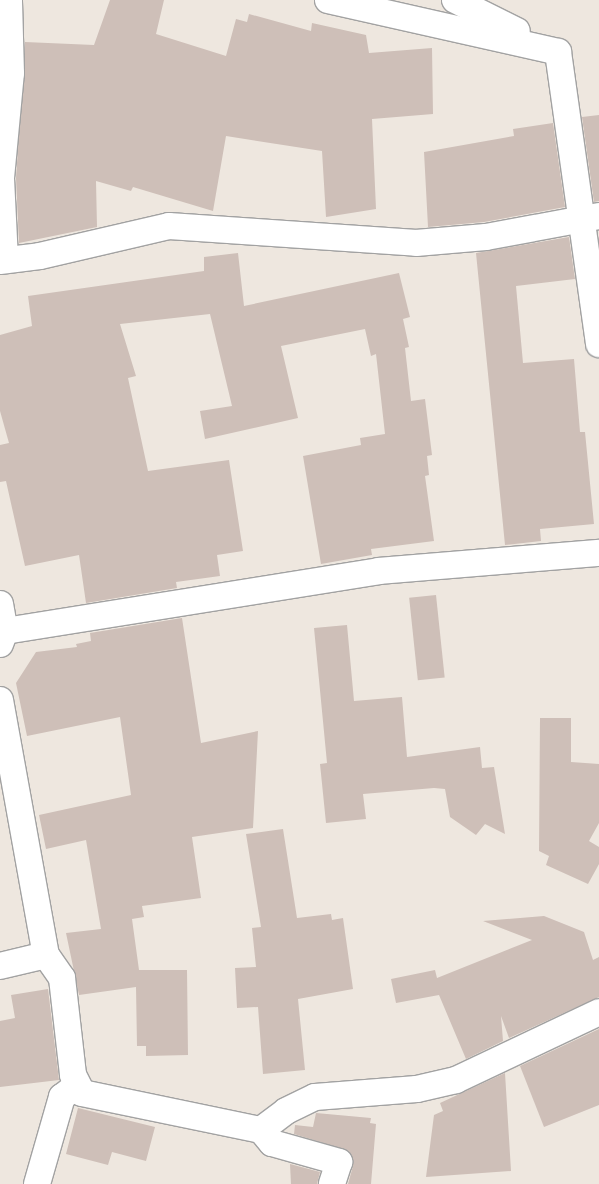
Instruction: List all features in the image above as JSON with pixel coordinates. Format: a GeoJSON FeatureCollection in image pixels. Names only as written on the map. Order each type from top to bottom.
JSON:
{"type":"FeatureCollection","features":[{"type":"Feature","properties":{"kind":"street"},"geometry":{"type":"LineString","coordinates":[[9,0],[11,73],[1,178],[2,260],[169,226],[416,243],[486,237],[590,218]]}},
{"type":"Feature","properties":{"kind":"street"},"geometry":{"type":"LineString","coordinates":[[328,0],[558,52]]}},
{"type":"Feature","properties":{"kind":"street"},"geometry":{"type":"LineString","coordinates":[[455,0],[558,52]]}},
{"type":"Feature","properties":{"kind":"street"},"geometry":{"type":"LineString","coordinates":[[558,52],[590,218],[599,344]]}},
{"type":"Feature","properties":{"kind":"street"},"geometry":{"type":"LineString","coordinates":[[0,604],[2,636],[380,571],[599,553]]}},
{"type":"Feature","properties":{"kind":"street"},"geometry":{"type":"LineString","coordinates":[[0,700],[46,955],[62,978],[76,1086],[82,1093],[261,1130],[272,1143],[339,1162],[332,1184]]}},
{"type":"Feature","properties":{"kind":"street"},"geometry":{"type":"LineString","coordinates":[[0,966],[46,955]]}},
{"type":"Feature","properties":{"kind":"street"},"geometry":{"type":"LineString","coordinates":[[261,1130],[286,1111],[315,1097],[417,1089],[456,1080],[599,1012]]}},
{"type":"Feature","properties":{"kind":"street"},"geometry":{"type":"LineString","coordinates":[[37,1184],[62,1097],[76,1086]]}},
{"type":"Feature","properties":{"kind":"building"},"geometry":{"type":"Polygon","coordinates":[[[110,0],[164,0],[156,34],[226,56],[236,19],[247,22],[249,14],[311,31],[312,23],[366,35],[369,53],[432,48],[433,114],[372,119],[376,209],[326,217],[322,151],[226,136],[213,211],[133,187],[131,191],[96,181],[97,227],[19,243],[16,178],[25,42],[94,45],[110,0]]]}},
{"type":"Feature","properties":{"kind":"building"},"geometry":{"type":"Polygon","coordinates":[[[599,115],[599,201],[594,202],[582,117],[599,115]]]}},
{"type":"Feature","properties":{"kind":"building"},"geometry":{"type":"Polygon","coordinates":[[[553,123],[565,207],[484,222],[428,227],[424,152],[514,136],[513,129],[553,123]]]}},
{"type":"Feature","properties":{"kind":"building"},"geometry":{"type":"Polygon","coordinates":[[[569,237],[575,279],[516,286],[523,363],[574,359],[580,432],[585,432],[594,524],[540,529],[541,541],[505,545],[476,253],[569,237]]]}},
{"type":"Feature","properties":{"kind":"building"},"geometry":{"type":"Polygon","coordinates":[[[238,253],[244,306],[399,273],[410,317],[403,319],[409,347],[405,348],[411,401],[425,399],[432,455],[427,456],[429,475],[425,476],[434,541],[371,549],[372,555],[321,564],[303,456],[361,445],[360,438],[385,434],[376,354],[371,356],[365,329],[281,346],[298,418],[205,439],[200,411],[232,406],[210,314],[120,324],[136,376],[128,378],[148,471],[229,460],[243,551],[217,555],[220,576],[176,582],[177,588],[86,603],[79,555],[25,566],[6,481],[0,482],[0,445],[9,443],[0,411],[0,335],[32,326],[28,296],[204,271],[204,257],[238,253]]]}},
{"type":"Feature","properties":{"kind":"building"},"geometry":{"type":"Polygon","coordinates":[[[436,595],[445,678],[418,680],[409,598],[436,595]]]}},
{"type":"Feature","properties":{"kind":"building"},"geometry":{"type":"Polygon","coordinates":[[[182,618],[201,743],[258,731],[253,828],[192,837],[201,898],[142,906],[144,917],[132,919],[139,970],[187,970],[188,1055],[146,1056],[146,1046],[137,1046],[136,987],[79,995],[66,933],[101,929],[86,840],[46,849],[39,815],[131,795],[120,717],[27,736],[16,683],[36,652],[77,647],[76,644],[91,641],[90,633],[182,618]]]}},
{"type":"Feature","properties":{"kind":"building"},"geometry":{"type":"Polygon","coordinates":[[[347,625],[354,701],[402,697],[407,757],[480,747],[482,768],[494,767],[505,834],[485,824],[476,835],[450,817],[445,789],[434,788],[363,794],[366,819],[326,823],[320,764],[327,763],[314,628],[347,625]]]}},
{"type":"Feature","properties":{"kind":"building"},"geometry":{"type":"Polygon","coordinates":[[[540,718],[571,718],[571,762],[599,764],[599,823],[589,841],[599,847],[599,864],[588,884],[546,865],[549,856],[539,851],[540,718]]]}},
{"type":"Feature","properties":{"kind":"building"},"geometry":{"type":"Polygon","coordinates":[[[283,829],[297,918],[331,914],[332,920],[343,918],[353,989],[298,999],[305,1070],[263,1074],[258,1007],[237,1008],[235,968],[256,967],[252,928],[261,927],[246,834],[283,829]]]}},
{"type":"Feature","properties":{"kind":"building"},"geometry":{"type":"Polygon","coordinates":[[[544,916],[584,932],[593,960],[599,957],[599,997],[509,1038],[501,1016],[503,1041],[466,1059],[439,995],[396,1003],[391,979],[435,970],[437,978],[532,940],[483,921],[544,916]]]}},
{"type":"Feature","properties":{"kind":"building"},"geometry":{"type":"Polygon","coordinates":[[[48,989],[59,1080],[0,1087],[0,1021],[15,1018],[11,995],[48,989]]]}},
{"type":"Feature","properties":{"kind":"building"},"geometry":{"type":"Polygon","coordinates":[[[599,1029],[599,1105],[544,1127],[520,1066],[599,1029]]]}},
{"type":"Feature","properties":{"kind":"building"},"geometry":{"type":"Polygon","coordinates":[[[505,1073],[511,1171],[426,1177],[434,1115],[443,1111],[440,1103],[505,1073]]]}},
{"type":"Feature","properties":{"kind":"building"},"geometry":{"type":"Polygon","coordinates":[[[78,1108],[155,1127],[146,1161],[112,1152],[108,1165],[66,1154],[78,1108]]]}},
{"type":"Feature","properties":{"kind":"building"},"geometry":{"type":"Polygon","coordinates":[[[316,1113],[371,1118],[370,1123],[376,1124],[371,1184],[348,1184],[353,1166],[349,1151],[294,1134],[295,1125],[313,1127],[316,1113]]]}},
{"type":"Feature","properties":{"kind":"building"},"geometry":{"type":"Polygon","coordinates":[[[290,1164],[320,1172],[317,1184],[291,1184],[290,1164]]]}}]}
